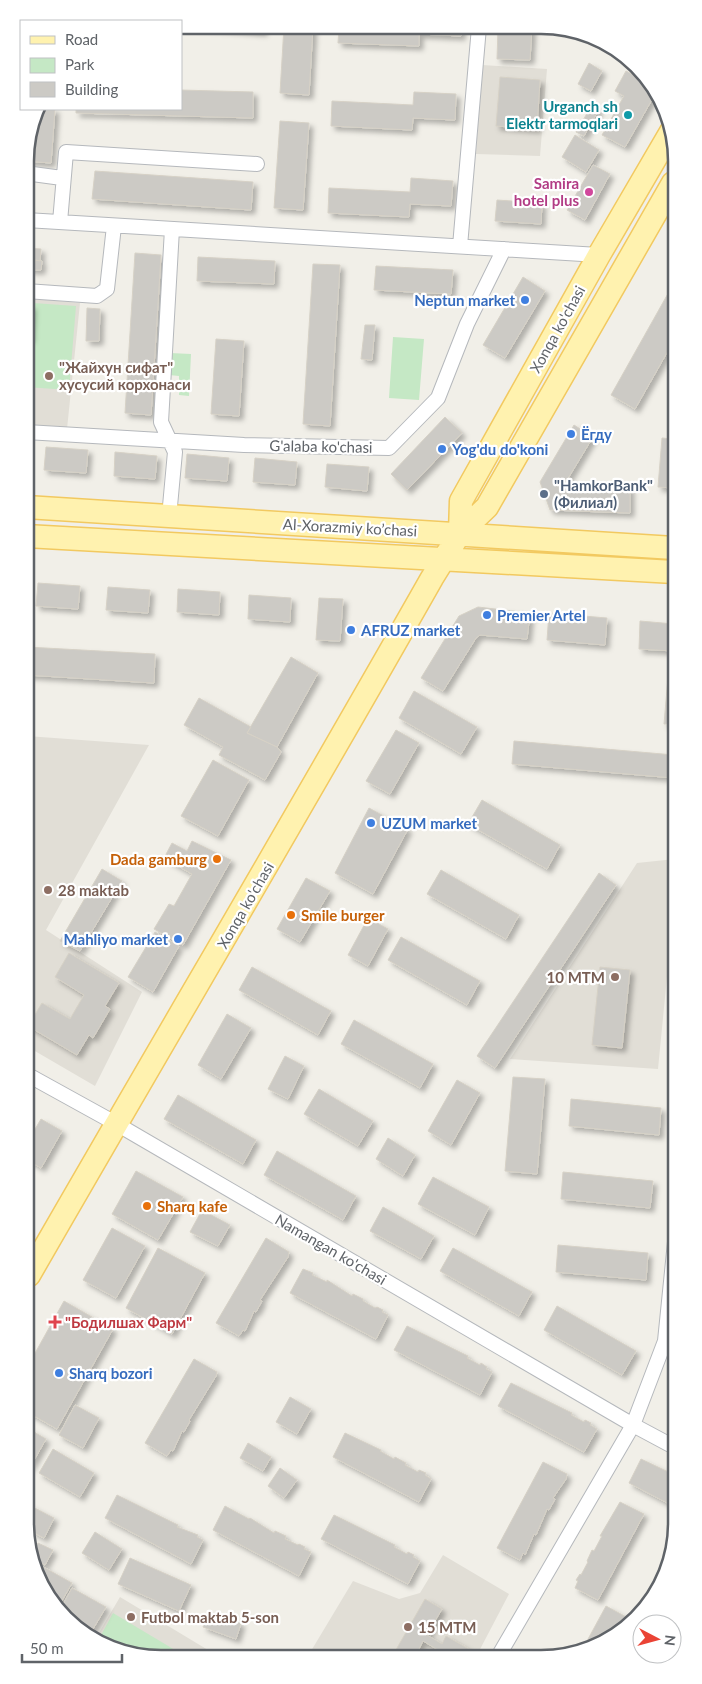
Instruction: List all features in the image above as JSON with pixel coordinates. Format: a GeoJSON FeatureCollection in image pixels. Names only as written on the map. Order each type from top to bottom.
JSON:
{"type":"FeatureCollection","features":[{"type":"Feature","properties":{"kind":"main road","name":"Xonqa ko'chasi"},"geometry":{"type":"LineString","coordinates":[[460,533],[461,501],[599,255],[666,140]]}},
{"type":"Feature","properties":{"kind":"main road","name":"Xonqa ko'chasi"},"geometry":{"type":"LineString","coordinates":[[34,1266],[115,1123],[241,913],[444,559],[460,533],[487,508],[668,192]]}},
{"type":"Feature","properties":{"kind":"main road","name":"Al-Xorazmiy ko’chasi"},"geometry":{"type":"LineString","coordinates":[[34,507],[169,517],[460,533],[668,548]]}},
{"type":"Feature","properties":{"kind":"main road","name":"Al-Xorazmiy ko’chasi"},"geometry":{"type":"LineString","coordinates":[[34,536],[668,572]]}},
{"type":"Feature","properties":{"kind":"street"},"geometry":{"type":"LineString","coordinates":[[460,246],[478,34]]}},
{"type":"Feature","properties":{"kind":"street"},"geometry":{"type":"LineString","coordinates":[[60,222],[62,178],[66,152],[257,164]]}},
{"type":"Feature","properties":{"kind":"street"},"geometry":{"type":"LineString","coordinates":[[34,175],[62,178]]}},
{"type":"Feature","properties":{"kind":"street"},"geometry":{"type":"LineString","coordinates":[[34,220],[599,255]]}},
{"type":"Feature","properties":{"kind":"street"},"geometry":{"type":"LineString","coordinates":[[34,292],[97,296],[107,289],[114,226]]}},
{"type":"Feature","properties":{"kind":"street"},"geometry":{"type":"LineString","coordinates":[[169,517],[175,452],[161,422],[172,229]]}},
{"type":"Feature","properties":{"kind":"street","name":"G'alaba ko'chasi"},"geometry":{"type":"LineString","coordinates":[[34,432],[244,445],[389,448],[438,398],[466,324],[504,249]]}},
{"type":"Feature","properties":{"kind":"street","name":"Namangan ko'chasi"},"geometry":{"type":"LineString","coordinates":[[34,1077],[668,1444]]}},
{"type":"Feature","properties":{"kind":"street"},"geometry":{"type":"LineString","coordinates":[[502,1650],[633,1425],[665,1342],[668,1315]]}},
{"type":"Feature","properties":{"kind":"shaded area"},"geometry":{"type":"Polygon","coordinates":[[[482,65],[547,69],[540,156],[476,154],[482,65]]]}},
{"type":"Feature","properties":{"kind":"shaded area","name":"\"Жайхун сифат\" хусусий корхонаси"},"geometry":{"type":"Polygon","coordinates":[[[34,299],[80,303],[67,429],[34,426],[34,299]]]}},
{"type":"Feature","properties":{"kind":"shaded area","name":"28 maktab"},"geometry":{"type":"Polygon","coordinates":[[[34,737],[149,745],[46,930],[142,992],[95,1086],[34,1050],[34,737]]]}},
{"type":"Feature","properties":{"kind":"shaded area","name":"10 MTM"},"geometry":{"type":"Polygon","coordinates":[[[668,860],[668,967],[658,1069],[510,1059],[637,863],[668,860]]]}},
{"type":"Feature","properties":{"kind":"shaded area","name":"15 MTM"},"geometry":{"type":"Polygon","coordinates":[[[443,1555],[509,1594],[480,1650],[312,1650],[353,1581],[399,1599],[420,1593],[443,1555]]]}},
{"type":"Feature","properties":{"kind":"shaded area","name":"Futbol maktab 5-son"},"geometry":{"type":"Polygon","coordinates":[[[120,1597],[208,1650],[136,1648],[120,1644],[99,1634],[120,1597]]]}},
{"type":"Feature","properties":{"kind":"green space"},"geometry":{"type":"Polygon","coordinates":[[[34,303],[76,306],[69,390],[34,388],[34,303]]]}},
{"type":"Feature","properties":{"kind":"green space"},"geometry":{"type":"Polygon","coordinates":[[[393,337],[424,339],[419,400],[389,398],[393,337]]]}},
{"type":"Feature","properties":{"kind":"green space"},"geometry":{"type":"Polygon","coordinates":[[[170,353],[191,354],[189,396],[179,395],[179,376],[169,375],[170,353]]]}},
{"type":"Feature","properties":{"kind":"green space"},"geometry":{"type":"Polygon","coordinates":[[[113,1613],[175,1650],[136,1648],[120,1644],[101,1635],[113,1613]]]}},
{"type":"Feature","properties":{"kind":"building"},"geometry":{"type":"Polygon","coordinates":[[[284,34],[313,34],[309,95],[280,93],[284,34]]]}},
{"type":"Feature","properties":{"kind":"building"},"geometry":{"type":"Polygon","coordinates":[[[339,34],[419,34],[419,46],[338,43],[339,34]]]}},
{"type":"Feature","properties":{"kind":"building"},"geometry":{"type":"Polygon","coordinates":[[[419,34],[461,34],[461,36],[419,34]]]}},
{"type":"Feature","properties":{"kind":"building"},"geometry":{"type":"Polygon","coordinates":[[[498,34],[532,34],[530,60],[497,59],[498,34]]]}},
{"type":"Feature","properties":{"kind":"building"},"geometry":{"type":"Polygon","coordinates":[[[589,63],[602,71],[591,91],[578,84],[589,63]]]}},
{"type":"Feature","properties":{"kind":"building","name":"Urganch sh Elektr tarmoqlari"},"geometry":{"type":"Polygon","coordinates":[[[626,71],[634,75],[647,90],[652,99],[625,147],[602,135],[624,96],[615,91],[626,71]]]}},
{"type":"Feature","properties":{"kind":"building"},"geometry":{"type":"Polygon","coordinates":[[[500,77],[540,80],[537,129],[496,126],[500,77]]]}},
{"type":"Feature","properties":{"kind":"building"},"geometry":{"type":"Polygon","coordinates":[[[182,90],[253,92],[253,118],[76,113],[76,110],[182,110],[182,90]]]}},
{"type":"Feature","properties":{"kind":"building"},"geometry":{"type":"Polygon","coordinates":[[[414,92],[456,94],[455,120],[413,118],[412,130],[331,126],[332,101],[413,105],[414,92]]]}},
{"type":"Feature","properties":{"kind":"building"},"geometry":{"type":"Polygon","coordinates":[[[592,105],[599,109],[584,136],[576,132],[592,105]]]}},
{"type":"Feature","properties":{"kind":"building"},"geometry":{"type":"Polygon","coordinates":[[[45,110],[55,110],[51,163],[34,162],[36,136],[45,110]]]}},
{"type":"Feature","properties":{"kind":"building"},"geometry":{"type":"Polygon","coordinates":[[[280,121],[309,123],[303,210],[274,208],[280,121]]]}},
{"type":"Feature","properties":{"kind":"building"},"geometry":{"type":"Polygon","coordinates":[[[575,135],[599,150],[586,172],[562,157],[575,135]]]}},
{"type":"Feature","properties":{"kind":"building","name":"Samira hotel plus"},"geometry":{"type":"Polygon","coordinates":[[[593,165],[610,174],[585,220],[567,210],[593,165]]]}},
{"type":"Feature","properties":{"kind":"building"},"geometry":{"type":"Polygon","coordinates":[[[95,171],[253,182],[251,210],[92,199],[95,171]]]}},
{"type":"Feature","properties":{"kind":"building"},"geometry":{"type":"Polygon","coordinates":[[[411,178],[453,181],[451,206],[410,204],[409,217],[328,213],[329,188],[410,192],[411,178]]]}},
{"type":"Feature","properties":{"kind":"building"},"geometry":{"type":"Polygon","coordinates":[[[497,200],[542,203],[541,224],[495,221],[497,200]]]}},
{"type":"Feature","properties":{"kind":"building"},"geometry":{"type":"Polygon","coordinates":[[[34,249],[41,249],[40,261],[35,260],[34,270],[34,249]]]}},
{"type":"Feature","properties":{"kind":"building"},"geometry":{"type":"Polygon","coordinates":[[[135,253],[161,255],[151,415],[125,413],[135,253]]]}},
{"type":"Feature","properties":{"kind":"building"},"geometry":{"type":"Polygon","coordinates":[[[198,257],[275,261],[274,284],[197,281],[198,257]]]}},
{"type":"Feature","properties":{"kind":"building"},"geometry":{"type":"Polygon","coordinates":[[[35,260],[42,261],[41,270],[34,270],[35,260]]]}},
{"type":"Feature","properties":{"kind":"building"},"geometry":{"type":"Polygon","coordinates":[[[313,264],[340,265],[330,426],[303,424],[313,264]]]}},
{"type":"Feature","properties":{"kind":"building"},"geometry":{"type":"Polygon","coordinates":[[[376,266],[453,270],[451,294],[374,290],[376,266]]]}},
{"type":"Feature","properties":{"kind":"building"},"geometry":{"type":"Polygon","coordinates":[[[523,277],[545,291],[505,358],[483,345],[523,277]]]}},
{"type":"Feature","properties":{"kind":"building"},"geometry":{"type":"Polygon","coordinates":[[[668,294],[668,351],[635,409],[611,395],[668,294]]]}},
{"type":"Feature","properties":{"kind":"building"},"geometry":{"type":"Polygon","coordinates":[[[87,308],[100,309],[99,341],[86,341],[87,308]]]}},
{"type":"Feature","properties":{"kind":"building"},"geometry":{"type":"Polygon","coordinates":[[[365,325],[375,325],[372,360],[361,359],[365,325]]]}},
{"type":"Feature","properties":{"kind":"building"},"geometry":{"type":"Polygon","coordinates":[[[216,339],[244,341],[239,416],[211,414],[216,339]]]}},
{"type":"Feature","properties":{"kind":"building"},"geometry":{"type":"Polygon","coordinates":[[[445,417],[462,433],[407,490],[391,474],[445,417]]]}},
{"type":"Feature","properties":{"kind":"building"},"geometry":{"type":"Polygon","coordinates":[[[574,425],[593,437],[567,480],[568,485],[630,487],[630,513],[550,510],[540,482],[574,425]]]}},
{"type":"Feature","properties":{"kind":"building"},"geometry":{"type":"Polygon","coordinates":[[[662,438],[668,439],[668,488],[658,487],[662,438]]]}},
{"type":"Feature","properties":{"kind":"building"},"geometry":{"type":"Polygon","coordinates":[[[46,447],[88,450],[86,473],[44,470],[46,447]]]}},
{"type":"Feature","properties":{"kind":"building"},"geometry":{"type":"Polygon","coordinates":[[[115,452],[157,456],[155,479],[114,476],[115,452]]]}},
{"type":"Feature","properties":{"kind":"building"},"geometry":{"type":"Polygon","coordinates":[[[187,454],[229,458],[227,481],[185,478],[187,454]]]}},
{"type":"Feature","properties":{"kind":"building"},"geometry":{"type":"Polygon","coordinates":[[[255,458],[297,462],[295,485],[253,482],[255,458]]]}},
{"type":"Feature","properties":{"kind":"building"},"geometry":{"type":"Polygon","coordinates":[[[327,464],[369,467],[367,491],[325,487],[327,464]]]}},
{"type":"Feature","properties":{"kind":"building"},"geometry":{"type":"Polygon","coordinates":[[[38,583],[80,586],[78,609],[36,606],[38,583]]]}},
{"type":"Feature","properties":{"kind":"building"},"geometry":{"type":"Polygon","coordinates":[[[108,587],[150,590],[148,613],[106,610],[108,587]]]}},
{"type":"Feature","properties":{"kind":"building"},"geometry":{"type":"Polygon","coordinates":[[[178,589],[220,592],[219,615],[177,612],[178,589]]]}},
{"type":"Feature","properties":{"kind":"building"},"geometry":{"type":"Polygon","coordinates":[[[249,595],[291,598],[290,622],[248,619],[249,595]]]}},
{"type":"Feature","properties":{"kind":"building"},"geometry":{"type":"Polygon","coordinates":[[[319,598],[343,599],[340,641],[316,640],[319,598]]]}},
{"type":"Feature","properties":{"kind":"building"},"geometry":{"type":"Polygon","coordinates":[[[478,607],[530,613],[527,639],[480,635],[476,638],[443,691],[421,678],[459,616],[478,607]]]}},
{"type":"Feature","properties":{"kind":"building"},"geometry":{"type":"Polygon","coordinates":[[[549,613],[607,618],[605,645],[547,640],[549,613]]]}},
{"type":"Feature","properties":{"kind":"building"},"geometry":{"type":"Polygon","coordinates":[[[640,621],[668,623],[668,651],[639,649],[640,621]]]}},
{"type":"Feature","properties":{"kind":"building"},"geometry":{"type":"Polygon","coordinates":[[[34,647],[155,654],[154,683],[34,675],[34,647]]]}},
{"type":"Feature","properties":{"kind":"building"},"geometry":{"type":"Polygon","coordinates":[[[291,657],[318,673],[277,747],[247,733],[291,657]]]}},
{"type":"Feature","properties":{"kind":"building"},"geometry":{"type":"Polygon","coordinates":[[[668,677],[668,724],[664,724],[668,677]]]}},
{"type":"Feature","properties":{"kind":"building"},"geometry":{"type":"Polygon","coordinates":[[[414,691],[477,727],[461,754],[399,718],[414,691]]]}},
{"type":"Feature","properties":{"kind":"building"},"geometry":{"type":"Polygon","coordinates":[[[199,698],[251,727],[247,733],[277,747],[281,752],[265,780],[219,755],[223,747],[184,725],[199,698]]]}},
{"type":"Feature","properties":{"kind":"building"},"geometry":{"type":"Polygon","coordinates":[[[396,730],[419,743],[390,794],[366,781],[396,730]]]}},
{"type":"Feature","properties":{"kind":"building"},"geometry":{"type":"Polygon","coordinates":[[[514,741],[668,754],[668,777],[512,764],[514,741]]]}},
{"type":"Feature","properties":{"kind":"building"},"geometry":{"type":"Polygon","coordinates":[[[213,760],[249,780],[218,836],[181,816],[213,760]]]}},
{"type":"Feature","properties":{"kind":"building"},"geometry":{"type":"Polygon","coordinates":[[[482,800],[560,845],[547,869],[468,824],[482,800]]]}},
{"type":"Feature","properties":{"kind":"building"},"geometry":{"type":"Polygon","coordinates":[[[369,808],[408,829],[373,894],[335,873],[369,808]]]}},
{"type":"Feature","properties":{"kind":"building"},"geometry":{"type":"Polygon","coordinates":[[[192,841],[231,860],[183,945],[154,929],[169,904],[174,906],[192,874],[164,858],[172,843],[187,851],[192,841]]]}},
{"type":"Feature","properties":{"kind":"building"},"geometry":{"type":"Polygon","coordinates":[[[102,869],[122,881],[80,951],[60,941],[102,869]]]}},
{"type":"Feature","properties":{"kind":"building"},"geometry":{"type":"Polygon","coordinates":[[[441,870],[519,915],[506,939],[427,894],[441,870]]]}},
{"type":"Feature","properties":{"kind":"building"},"geometry":{"type":"Polygon","coordinates":[[[599,873],[616,885],[495,1068],[477,1056],[599,873]]]}},
{"type":"Feature","properties":{"kind":"building"},"geometry":{"type":"Polygon","coordinates":[[[306,878],[330,891],[300,942],[277,929],[306,878]]]}},
{"type":"Feature","properties":{"kind":"building"},"geometry":{"type":"Polygon","coordinates":[[[368,918],[388,929],[368,966],[348,955],[368,918]]]}},
{"type":"Feature","properties":{"kind":"building"},"geometry":{"type":"Polygon","coordinates":[[[155,932],[179,946],[153,992],[128,977],[155,932]]]}},
{"type":"Feature","properties":{"kind":"building"},"geometry":{"type":"Polygon","coordinates":[[[401,937],[480,981],[467,1005],[388,960],[401,937]]]}},
{"type":"Feature","properties":{"kind":"building"},"geometry":{"type":"Polygon","coordinates":[[[69,953],[119,983],[105,1006],[110,1009],[93,1038],[89,1035],[77,1055],[34,1030],[34,1016],[42,1003],[70,1019],[84,995],[55,977],[69,953]]]}},
{"type":"Feature","properties":{"kind":"building"},"geometry":{"type":"Polygon","coordinates":[[[252,967],[331,1011],[318,1035],[239,990],[252,967]]]}},
{"type":"Feature","properties":{"kind":"building"},"geometry":{"type":"Polygon","coordinates":[[[600,967],[630,970],[622,1048],[592,1045],[600,967]]]}},
{"type":"Feature","properties":{"kind":"building"},"geometry":{"type":"Polygon","coordinates":[[[227,1014],[251,1028],[221,1079],[198,1065],[227,1014]]]}},
{"type":"Feature","properties":{"kind":"building"},"geometry":{"type":"Polygon","coordinates":[[[354,1020],[433,1064],[420,1088],[341,1044],[354,1020]]]}},
{"type":"Feature","properties":{"kind":"building"},"geometry":{"type":"Polygon","coordinates":[[[285,1056],[304,1066],[288,1099],[268,1089],[285,1056]]]}},
{"type":"Feature","properties":{"kind":"building"},"geometry":{"type":"Polygon","coordinates":[[[513,1077],[545,1079],[537,1174],[505,1171],[513,1077]]]}},
{"type":"Feature","properties":{"kind":"building"},"geometry":{"type":"Polygon","coordinates":[[[457,1080],[480,1093],[451,1145],[428,1131],[457,1080]]]}},
{"type":"Feature","properties":{"kind":"building"},"geometry":{"type":"Polygon","coordinates":[[[319,1089],[373,1121],[358,1146],[304,1114],[319,1089]]]}},
{"type":"Feature","properties":{"kind":"building"},"geometry":{"type":"Polygon","coordinates":[[[178,1095],[256,1140],[243,1164],[164,1119],[178,1095]]]}},
{"type":"Feature","properties":{"kind":"building"},"geometry":{"type":"Polygon","coordinates":[[[571,1099],[661,1108],[659,1135],[569,1126],[571,1099]]]}},
{"type":"Feature","properties":{"kind":"building"},"geometry":{"type":"Polygon","coordinates":[[[41,1119],[62,1131],[41,1168],[34,1164],[34,1131],[41,1119]]]}},
{"type":"Feature","properties":{"kind":"building"},"geometry":{"type":"Polygon","coordinates":[[[388,1138],[415,1155],[403,1176],[376,1159],[388,1138]]]}},
{"type":"Feature","properties":{"kind":"building"},"geometry":{"type":"Polygon","coordinates":[[[277,1151],[356,1196],[343,1220],[264,1175],[277,1151]]]}},
{"type":"Feature","properties":{"kind":"building","name":"Sharq kafe"},"geometry":{"type":"Polygon","coordinates":[[[136,1171],[183,1197],[158,1240],[112,1214],[136,1171]]]}},
{"type":"Feature","properties":{"kind":"building"},"geometry":{"type":"Polygon","coordinates":[[[563,1172],[653,1181],[650,1208],[561,1199],[563,1172]]]}},
{"type":"Feature","properties":{"kind":"building"},"geometry":{"type":"Polygon","coordinates":[[[433,1177],[489,1207],[475,1235],[418,1204],[433,1177]]]}},
{"type":"Feature","properties":{"kind":"building"},"geometry":{"type":"Polygon","coordinates":[[[383,1207],[434,1236],[421,1259],[370,1231],[383,1207]]]}},
{"type":"Feature","properties":{"kind":"building"},"geometry":{"type":"Polygon","coordinates":[[[202,1210],[230,1225],[218,1246],[190,1232],[202,1210]]]}},
{"type":"Feature","properties":{"kind":"building"},"geometry":{"type":"Polygon","coordinates":[[[112,1228],[145,1246],[116,1298],[83,1280],[112,1228]]]}},
{"type":"Feature","properties":{"kind":"building"},"geometry":{"type":"Polygon","coordinates":[[[266,1238],[289,1252],[288,1257],[260,1300],[262,1301],[256,1312],[254,1311],[245,1331],[243,1330],[239,1336],[216,1323],[266,1238]]]}},
{"type":"Feature","properties":{"kind":"building"},"geometry":{"type":"Polygon","coordinates":[[[558,1245],[648,1253],[646,1280],[556,1272],[558,1245]]]}},
{"type":"Feature","properties":{"kind":"building"},"geometry":{"type":"Polygon","coordinates":[[[158,1248],[205,1273],[172,1334],[126,1308],[158,1248]]]}},
{"type":"Feature","properties":{"kind":"building"},"geometry":{"type":"Polygon","coordinates":[[[453,1248],[532,1292],[519,1316],[440,1271],[453,1248]]]}},
{"type":"Feature","properties":{"kind":"building"},"geometry":{"type":"Polygon","coordinates":[[[303,1269],[327,1282],[327,1280],[352,1296],[353,1294],[363,1299],[363,1301],[375,1308],[383,1310],[382,1312],[388,1315],[376,1339],[290,1293],[303,1269]]]}},
{"type":"Feature","properties":{"kind":"building","name":"Sharq bozori"},"geometry":{"type":"Polygon","coordinates":[[[64,1301],[113,1329],[57,1429],[34,1416],[34,1355],[64,1301]]]}},
{"type":"Feature","properties":{"kind":"building"},"geometry":{"type":"Polygon","coordinates":[[[557,1306],[636,1351],[622,1375],[544,1330],[557,1306]]]}},
{"type":"Feature","properties":{"kind":"building"},"geometry":{"type":"Polygon","coordinates":[[[407,1326],[487,1367],[486,1369],[492,1372],[480,1395],[394,1350],[407,1326]]]}},
{"type":"Feature","properties":{"kind":"building"},"geometry":{"type":"Polygon","coordinates":[[[194,1359],[217,1372],[216,1376],[189,1420],[184,1432],[182,1431],[173,1451],[171,1450],[167,1456],[145,1443],[194,1359]]]}},
{"type":"Feature","properties":{"kind":"building"},"geometry":{"type":"Polygon","coordinates":[[[511,1383],[572,1413],[571,1415],[584,1422],[585,1420],[591,1423],[590,1425],[597,1429],[584,1452],[498,1406],[511,1383]]]}},
{"type":"Feature","properties":{"kind":"building"},"geometry":{"type":"Polygon","coordinates":[[[290,1397],[311,1409],[297,1434],[276,1422],[290,1397]]]}},
{"type":"Feature","properties":{"kind":"building"},"geometry":{"type":"Polygon","coordinates":[[[75,1405],[99,1418],[83,1448],[59,1435],[75,1405]]]}},
{"type":"Feature","properties":{"kind":"building"},"geometry":{"type":"Polygon","coordinates":[[[34,1432],[46,1439],[34,1460],[34,1432]]]}},
{"type":"Feature","properties":{"kind":"building"},"geometry":{"type":"Polygon","coordinates":[[[345,1433],[381,1450],[394,1459],[395,1457],[418,1472],[419,1470],[426,1473],[425,1475],[431,1479],[419,1502],[333,1457],[345,1433]]]}},
{"type":"Feature","properties":{"kind":"building"},"geometry":{"type":"Polygon","coordinates":[[[248,1443],[271,1457],[263,1471],[240,1458],[248,1443]]]}},
{"type":"Feature","properties":{"kind":"building"},"geometry":{"type":"Polygon","coordinates":[[[53,1449],[94,1473],[80,1497],[39,1473],[53,1449]]]}},
{"type":"Feature","properties":{"kind":"building"},"geometry":{"type":"Polygon","coordinates":[[[641,1459],[668,1472],[668,1503],[629,1483],[641,1459]]]}},
{"type":"Feature","properties":{"kind":"building"},"geometry":{"type":"Polygon","coordinates":[[[543,1462],[567,1474],[566,1479],[553,1498],[555,1499],[549,1510],[547,1509],[536,1535],[534,1534],[525,1555],[523,1553],[520,1560],[497,1548],[543,1462]]]}},
{"type":"Feature","properties":{"kind":"building"},"geometry":{"type":"Polygon","coordinates":[[[280,1468],[297,1480],[284,1498],[268,1486],[280,1468]]]}},
{"type":"Feature","properties":{"kind":"building"},"geometry":{"type":"Polygon","coordinates":[[[117,1495],[178,1525],[177,1527],[198,1535],[197,1537],[203,1540],[191,1564],[105,1518],[117,1495]]]}},
{"type":"Feature","properties":{"kind":"building"},"geometry":{"type":"Polygon","coordinates":[[[620,1502],[644,1514],[598,1600],[575,1588],[578,1581],[576,1580],[581,1575],[592,1550],[594,1551],[602,1536],[600,1536],[620,1502]]]}},
{"type":"Feature","properties":{"kind":"building"},"geometry":{"type":"Polygon","coordinates":[[[225,1506],[250,1518],[274,1533],[275,1531],[286,1536],[285,1539],[305,1547],[304,1549],[311,1552],[299,1576],[213,1530],[225,1506]]]}},
{"type":"Feature","properties":{"kind":"building"},"geometry":{"type":"Polygon","coordinates":[[[34,1508],[54,1518],[44,1538],[35,1533],[34,1508]]]}},
{"type":"Feature","properties":{"kind":"building"},"geometry":{"type":"Polygon","coordinates":[[[334,1515],[395,1545],[394,1547],[407,1554],[408,1552],[414,1555],[413,1557],[420,1561],[408,1584],[321,1539],[334,1515]]]}},
{"type":"Feature","properties":{"kind":"building"},"geometry":{"type":"Polygon","coordinates":[[[95,1532],[122,1549],[109,1570],[82,1553],[95,1532]]]}},
{"type":"Feature","properties":{"kind":"building"},"geometry":{"type":"Polygon","coordinates":[[[38,1543],[53,1550],[45,1565],[40,1563],[36,1547],[38,1543]]]}},
{"type":"Feature","properties":{"kind":"building"},"geometry":{"type":"Polygon","coordinates":[[[130,1558],[191,1585],[179,1611],[118,1584],[130,1558]]]}},
{"type":"Feature","properties":{"kind":"building"},"geometry":{"type":"Polygon","coordinates":[[[41,1566],[72,1583],[61,1602],[55,1594],[41,1566]]]}},
{"type":"Feature","properties":{"kind":"building"},"geometry":{"type":"Polygon","coordinates":[[[72,1588],[106,1607],[92,1630],[77,1619],[63,1604],[72,1588]]]}},
{"type":"Feature","properties":{"kind":"building"},"geometry":{"type":"Polygon","coordinates":[[[425,1599],[442,1609],[427,1635],[442,1644],[446,1636],[469,1649],[438,1650],[423,1641],[418,1650],[396,1650],[425,1599]]]}},
{"type":"Feature","properties":{"kind":"building"},"geometry":{"type":"Polygon","coordinates":[[[606,1606],[627,1617],[612,1629],[586,1642],[606,1606]]]}},
{"type":"Feature","properties":{"kind":"building"},"geometry":{"type":"Polygon","coordinates":[[[208,1612],[241,1623],[236,1639],[203,1627],[208,1612]]]}},
{"type":"Feature","properties":{"kind":"place","name":"Urganch sh Elektr tarmoqlari"},"geometry":{"type":"Point","coordinates":[628,115]}},
{"type":"Feature","properties":{"kind":"place","name":"Samira hotel plus"},"geometry":{"type":"Point","coordinates":[589,192]}},
{"type":"Feature","properties":{"kind":"place","name":"Neptun market"},"geometry":{"type":"Point","coordinates":[525,300]}},
{"type":"Feature","properties":{"kind":"place","name":"\"Жайхун сифат\" хусусий корхонаси"},"geometry":{"type":"Point","coordinates":[49,376]}},
{"type":"Feature","properties":{"kind":"place","name":"Ёгду"},"geometry":{"type":"Point","coordinates":[571,434]}},
{"type":"Feature","properties":{"kind":"place","name":"Yog'du do'koni"},"geometry":{"type":"Point","coordinates":[442,449]}},
{"type":"Feature","properties":{"kind":"place","name":"\"HamkorBank\" (Филиал)"},"geometry":{"type":"Point","coordinates":[544,494]}},
{"type":"Feature","properties":{"kind":"place","name":"Premier Artel"},"geometry":{"type":"Point","coordinates":[487,615]}},
{"type":"Feature","properties":{"kind":"place","name":"AFRUZ market"},"geometry":{"type":"Point","coordinates":[351,630]}},
{"type":"Feature","properties":{"kind":"place","name":"UZUM market"},"geometry":{"type":"Point","coordinates":[371,823]}},
{"type":"Feature","properties":{"kind":"place","name":"Dada gamburg"},"geometry":{"type":"Point","coordinates":[217,859]}},
{"type":"Feature","properties":{"kind":"place","name":"28 maktab"},"geometry":{"type":"Point","coordinates":[48,890]}},
{"type":"Feature","properties":{"kind":"place","name":"Smile burger"},"geometry":{"type":"Point","coordinates":[291,915]}},
{"type":"Feature","properties":{"kind":"place","name":"Mahliyo market"},"geometry":{"type":"Point","coordinates":[178,939]}},
{"type":"Feature","properties":{"kind":"place","name":"10 MTM"},"geometry":{"type":"Point","coordinates":[615,977]}},
{"type":"Feature","properties":{"kind":"place","name":"Sharq kafe"},"geometry":{"type":"Point","coordinates":[147,1206]}},
{"type":"Feature","properties":{"kind":"place","name":"\"Бодилшах Фарм\""},"geometry":{"type":"Point","coordinates":[55,1322]}},
{"type":"Feature","properties":{"kind":"place","name":"Sharq bozori"},"geometry":{"type":"Point","coordinates":[59,1373]}},
{"type":"Feature","properties":{"kind":"place","name":"Futbol maktab 5-son"},"geometry":{"type":"Point","coordinates":[131,1617]}},
{"type":"Feature","properties":{"kind":"place","name":"15 MTM"},"geometry":{"type":"Point","coordinates":[408,1627]}}]}
